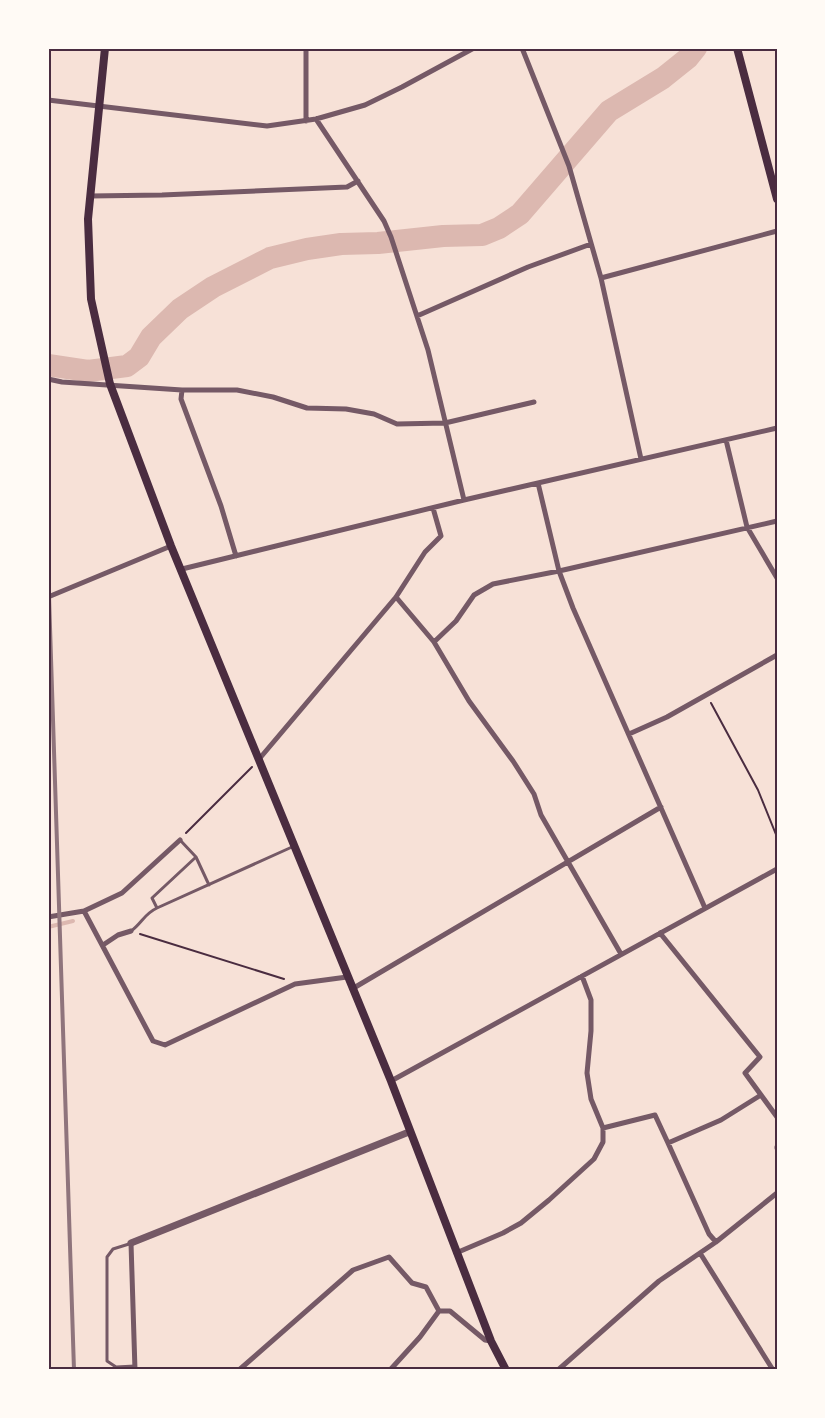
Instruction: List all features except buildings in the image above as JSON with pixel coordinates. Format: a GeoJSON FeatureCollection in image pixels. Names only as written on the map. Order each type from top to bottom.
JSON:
{"type":"FeatureCollection","features":[{"type":"Feature","properties":{"kind":"main road"},"geometry":{"type":"LineString","coordinates":[[105,48],[88,219],[91,299],[107,375],[171,546],[260,758],[390,1081],[491,1341],[506,1370]]}},
{"type":"Feature","properties":{"kind":"main road"},"geometry":{"type":"LineString","coordinates":[[737,48],[777,199]]}},
{"type":"Feature","properties":{"kind":"street"},"geometry":{"type":"LineString","coordinates":[[306,48],[306,121]]}},
{"type":"Feature","properties":{"kind":"street"},"geometry":{"type":"LineString","coordinates":[[48,100],[267,126],[316,119],[365,105],[474,48]]}},
{"type":"Feature","properties":{"kind":"street"},"geometry":{"type":"LineString","coordinates":[[522,48],[569,166],[601,278],[641,459]]}},
{"type":"Feature","properties":{"kind":"street"},"geometry":{"type":"LineString","coordinates":[[316,119],[384,221],[392,237],[428,350],[464,500]]}},
{"type":"Feature","properties":{"kind":"street"},"geometry":{"type":"LineString","coordinates":[[90,196],[162,195],[347,186],[358,181]]}},
{"type":"Feature","properties":{"kind":"street"},"geometry":{"type":"LineString","coordinates":[[601,278],[777,231]]}},
{"type":"Feature","properties":{"kind":"street"},"geometry":{"type":"LineString","coordinates":[[417,316],[528,267],[591,244]]}},
{"type":"Feature","properties":{"kind":"street"},"geometry":{"type":"LineString","coordinates":[[48,380],[182,390],[237,390],[273,397],[307,408],[346,409],[374,414],[398,424],[444,423],[534,402]]}},
{"type":"Feature","properties":{"kind":"street"},"geometry":{"type":"LineString","coordinates":[[182,390],[181,399],[221,506],[236,556]]}},
{"type":"Feature","properties":{"kind":"street"},"geometry":{"type":"LineString","coordinates":[[182,569],[464,500],[777,428]]}},
{"type":"Feature","properties":{"kind":"street"},"geometry":{"type":"LineString","coordinates":[[726,440],[747,526],[777,578]]}},
{"type":"Feature","properties":{"kind":"street"},"geometry":{"type":"LineString","coordinates":[[538,483],[559,571],[573,608],[705,908]]}},
{"type":"Feature","properties":{"kind":"street"},"geometry":{"type":"LineString","coordinates":[[260,758],[396,597],[425,552],[441,536],[433,508]]}},
{"type":"Feature","properties":{"kind":"street"},"geometry":{"type":"LineString","coordinates":[[434,642],[456,621],[474,594],[493,584],[559,571],[777,520]]}},
{"type":"Feature","properties":{"kind":"street"},"geometry":{"type":"LineString","coordinates":[[48,597],[171,546]]}},
{"type":"Feature","properties":{"kind":"street"},"geometry":{"type":"LineString","coordinates":[[396,597],[434,642],[469,701],[513,761],[534,795],[541,815],[570,861],[621,954]]}},
{"type":"Feature","properties":{"kind":"street"},"geometry":{"type":"LineString","coordinates":[[629,734],[667,717],[777,656]]}},
{"type":"Feature","properties":{"kind":"street"},"geometry":{"type":"LineString","coordinates":[[352,989],[661,807]]}},
{"type":"Feature","properties":{"kind":"street"},"geometry":{"type":"LineString","coordinates":[[48,917],[84,911],[122,893],[180,840]]}},
{"type":"Feature","properties":{"kind":"street"},"geometry":{"type":"LineString","coordinates":[[390,1081],[777,869]]}},
{"type":"Feature","properties":{"kind":"street"},"geometry":{"type":"LineString","coordinates":[[84,911],[153,1041],[165,1045],[294,984],[347,977]]}},
{"type":"Feature","properties":{"kind":"street"},"geometry":{"type":"LineString","coordinates":[[103,945],[118,935],[131,931]]}},
{"type":"Feature","properties":{"kind":"street"},"geometry":{"type":"LineString","coordinates":[[660,933],[760,1057],[745,1073],[777,1117]]}},
{"type":"Feature","properties":{"kind":"street"},"geometry":{"type":"LineString","coordinates":[[456,1253],[521,1223],[594,1159],[603,1142],[603,1128],[591,1099],[587,1073],[591,1000],[582,976]]}},
{"type":"Feature","properties":{"kind":"street"},"geometry":{"type":"LineString","coordinates":[[668,1143],[721,1120],[761,1095]]}},
{"type":"Feature","properties":{"kind":"street"},"geometry":{"type":"LineString","coordinates":[[603,1128],[655,1115],[709,1234],[716,1242]]}},
{"type":"Feature","properties":{"kind":"street"},"geometry":{"type":"LineString","coordinates":[[135,1368],[131,1243],[409,1132]]}},
{"type":"Feature","properties":{"kind":"street"},"geometry":{"type":"LineString","coordinates":[[558,1370],[659,1281],[716,1242],[777,1193]]}},
{"type":"Feature","properties":{"kind":"street"},"geometry":{"type":"LineString","coordinates":[[699,1253],[773,1370]]}},
{"type":"Feature","properties":{"kind":"street"},"geometry":{"type":"LineString","coordinates":[[239,1370],[353,1270],[389,1257],[412,1283],[426,1287],[439,1311]]}},
{"type":"Feature","properties":{"kind":"street"},"geometry":{"type":"LineString","coordinates":[[439,1311],[450,1311],[486,1340],[491,1341]]}},
{"type":"Feature","properties":{"kind":"street"},"geometry":{"type":"LineString","coordinates":[[390,1370],[420,1337],[439,1311]]}},
{"type":"Feature","properties":{"kind":"lane"},"geometry":{"type":"LineString","coordinates":[[180,840],[196,857],[209,885]]}},
{"type":"Feature","properties":{"kind":"lane"},"geometry":{"type":"LineString","coordinates":[[131,931],[139,926],[147,913],[295,846]]}},
{"type":"Feature","properties":{"kind":"lane"},"geometry":{"type":"LineString","coordinates":[[157,908],[152,898],[196,857]]}},
{"type":"Feature","properties":{"kind":"lane"},"geometry":{"type":"LineString","coordinates":[[131,1243],[113,1250],[107,1257],[107,1361],[116,1367],[135,1368]]}},
{"type":"Feature","properties":{"kind":"path"},"geometry":{"type":"LineString","coordinates":[[707,695],[758,790],[777,837]]}},
{"type":"Feature","properties":{"kind":"path"},"geometry":{"type":"LineString","coordinates":[[180,840],[260,758]]}},
{"type":"Feature","properties":{"kind":"path"},"geometry":{"type":"LineString","coordinates":[[131,931],[274,975],[294,984]]}},
{"type":"Feature","properties":{"kind":"waterway"},"geometry":{"type":"LineString","coordinates":[[48,365],[88,371],[127,366],[139,357],[151,337],[180,309],[213,287],[270,258],[341,244],[482,235],[499,228],[520,214],[609,111],[663,78],[688,58],[696,48]]}},
{"type":"Feature","properties":{"kind":"waterway"},"geometry":{"type":"LineString","coordinates":[[48,927],[73,921]]}},
{"type":"Feature","properties":{"kind":"railway"},"geometry":{"type":"LineString","coordinates":[[48,565],[74,1370]]}}]}
